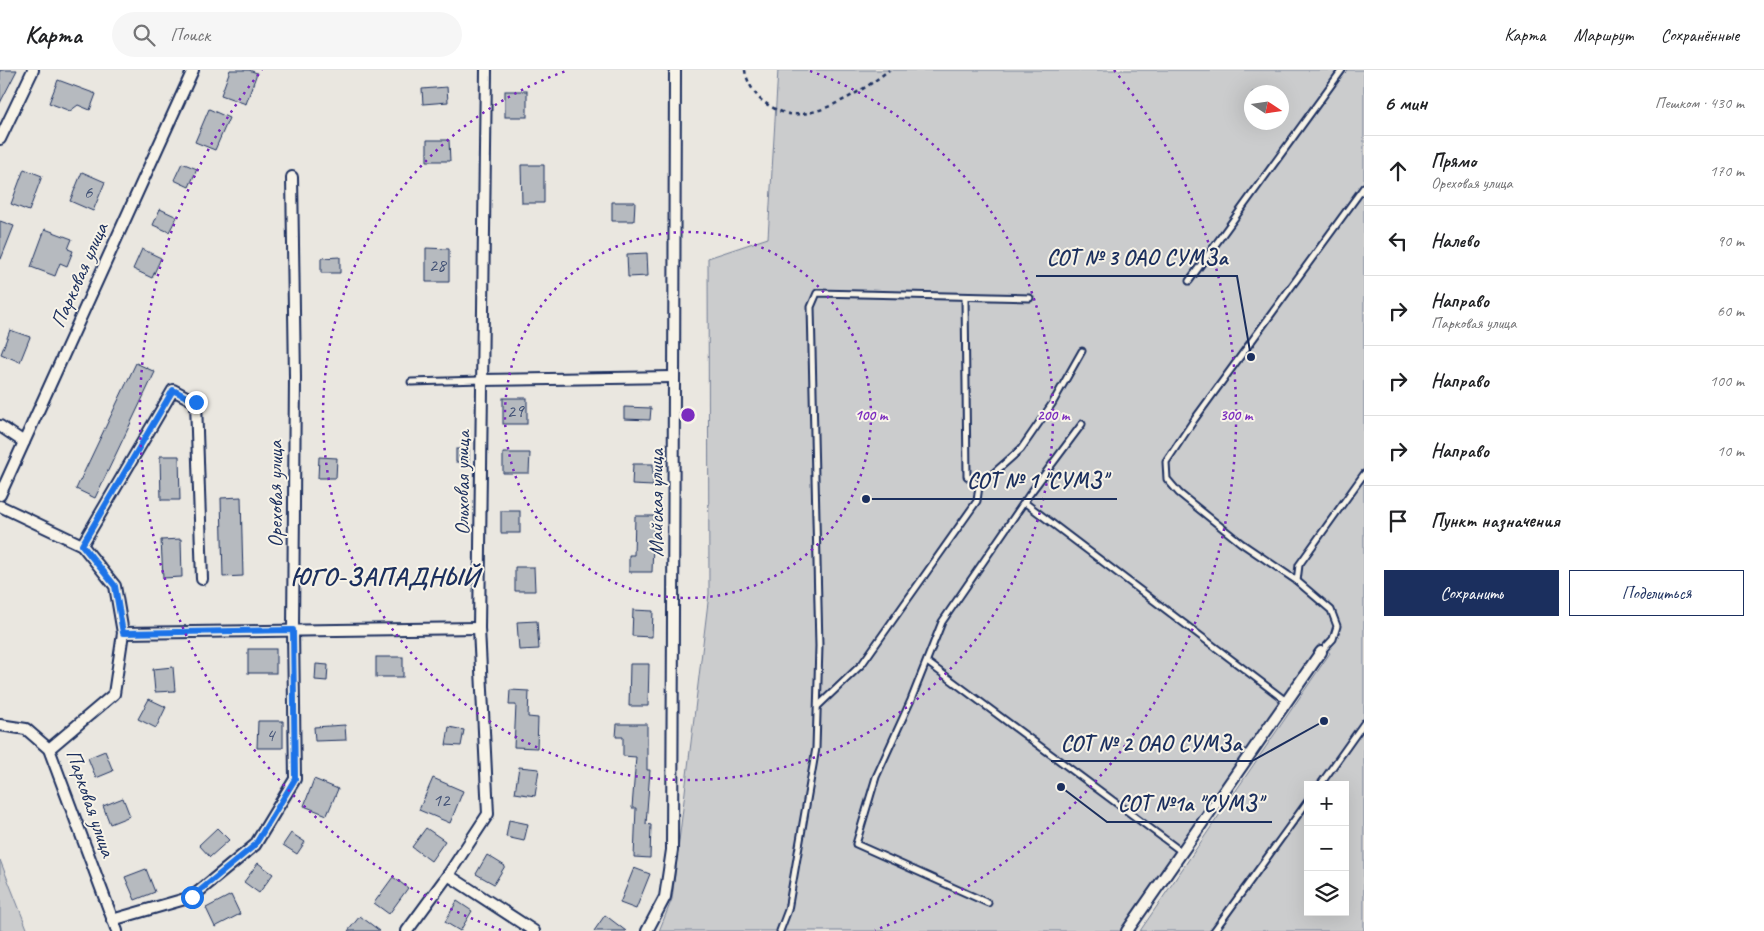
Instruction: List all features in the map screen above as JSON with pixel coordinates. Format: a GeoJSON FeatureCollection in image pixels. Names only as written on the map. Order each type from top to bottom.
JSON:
{"type":"FeatureCollection","features":[{"type":"Feature","properties":{"kind":"street"},"geometry":{"type":"LineString","coordinates":[[0,139],[33,70]]}},
{"type":"Feature","properties":{"kind":"street","name":"Парковая улица"},"geometry":{"type":"LineString","coordinates":[[0,495],[193,70]]}},
{"type":"Feature","properties":{"kind":"street","name":"Ольховая улица"},"geometry":{"type":"LineString","coordinates":[[407,931],[448,875],[488,814],[479,628],[486,70]]}},
{"type":"Feature","properties":{"kind":"street","name":"Майская улица"},"geometry":{"type":"LineString","coordinates":[[647,931],[665,897],[672,850],[675,494],[675,70]]}},
{"type":"Feature","properties":{"kind":"street","name":"Ореховая улица"},"geometry":{"type":"LineString","coordinates":[[112,920],[192,897],[255,845],[295,779],[293,630],[295,377],[292,177]]}},
{"type":"Feature","properties":{"kind":"street"},"geometry":{"type":"LineString","coordinates":[[481,380],[674,377]]}},
{"type":"Feature","properties":{"kind":"street"},"geometry":{"type":"LineString","coordinates":[[82,545],[173,390],[196,402],[202,579]]}},
{"type":"Feature","properties":{"kind":"street"},"geometry":{"type":"LineString","coordinates":[[0,426],[24,442]]}},
{"type":"Feature","properties":{"kind":"street","name":"Парковая улица"},"geometry":{"type":"LineString","coordinates":[[0,506],[82,545],[115,586],[123,633],[114,694],[49,749],[117,931]]}},
{"type":"Feature","properties":{"kind":"street"},"geometry":{"type":"LineString","coordinates":[[123,633],[479,628]]}},
{"type":"Feature","properties":{"kind":"street"},"geometry":{"type":"LineString","coordinates":[[1127,931],[1322,652]]}},
{"type":"Feature","properties":{"kind":"street"},"geometry":{"type":"LineString","coordinates":[[0,725],[26,729],[49,749]]}},
{"type":"Feature","properties":{"kind":"street"},"geometry":{"type":"LineString","coordinates":[[448,875],[534,931]]}},
{"type":"Feature","properties":{"kind":"lane"},"geometry":{"type":"LineString","coordinates":[[1189,280],[1342,70]]}},
{"type":"Feature","properties":{"kind":"lane"},"geometry":{"type":"LineString","coordinates":[[1322,652],[1333,639],[1337,626],[1331,610],[1297,581],[1241,542],[1179,493],[1167,479],[1166,462],[1194,420],[1364,187]]}},
{"type":"Feature","properties":{"kind":"lane"},"geometry":{"type":"LineString","coordinates":[[780,931],[788,910],[804,829],[816,748],[819,637],[811,307],[817,293],[1030,298]]}},
{"type":"Feature","properties":{"kind":"lane"},"geometry":{"type":"LineString","coordinates":[[966,297],[965,356],[968,476],[979,486]]}},
{"type":"Feature","properties":{"kind":"lane"},"geometry":{"type":"LineString","coordinates":[[817,707],[862,664],[977,501],[979,486],[1021,449],[1052,404],[1082,350]]}},
{"type":"Feature","properties":{"kind":"lane"},"geometry":{"type":"LineString","coordinates":[[411,382],[481,380]]}},
{"type":"Feature","properties":{"kind":"lane"},"geometry":{"type":"LineString","coordinates":[[988,903],[856,844],[876,777],[927,662],[942,622],[1024,502],[1082,424]]}},
{"type":"Feature","properties":{"kind":"lane"},"geometry":{"type":"LineString","coordinates":[[1297,581],[1299,565],[1364,474]]}},
{"type":"Feature","properties":{"kind":"lane"},"geometry":{"type":"LineString","coordinates":[[1024,502],[1287,702]]}},
{"type":"Feature","properties":{"kind":"lane"},"geometry":{"type":"LineString","coordinates":[[927,662],[1182,852]]}},
{"type":"Feature","properties":{"kind":"lane"},"geometry":{"type":"LineString","coordinates":[[1323,781],[1364,723]]}},
{"type":"Feature","properties":{"kind":"lane"},"geometry":{"type":"LineString","coordinates":[[1214,931],[1304,807]]}},
{"type":"Feature","properties":{"kind":"path"},"geometry":{"type":"LineString","coordinates":[[746,70],[755,94],[770,107],[788,114],[808,113],[832,104],[872,84],[889,70]]}},
{"type":"Feature","properties":{"kind":"shaded area"},"geometry":{"type":"Polygon","coordinates":[[[778,70],[1364,70],[1364,931],[1140,931],[1330,653],[1319,644],[1123,931],[659,931],[672,899],[709,594],[708,258],[768,238],[778,70]]]}},
{"type":"Feature","properties":{"kind":"shaded area"},"geometry":{"type":"Polygon","coordinates":[[[0,860],[28,931],[0,931],[0,860]]]}},
{"type":"Feature","properties":{"kind":"building"},"geometry":{"type":"Polygon","coordinates":[[[0,70],[17,70],[0,103],[0,70]]]}},
{"type":"Feature","properties":{"kind":"building"},"geometry":{"type":"Polygon","coordinates":[[[230,70],[249,70],[257,73],[246,104],[221,95],[230,70]]]}},
{"type":"Feature","properties":{"kind":"building"},"geometry":{"type":"Polygon","coordinates":[[[58,80],[96,94],[90,110],[78,105],[70,111],[49,103],[58,80]]]}},
{"type":"Feature","properties":{"kind":"building"},"geometry":{"type":"Polygon","coordinates":[[[447,87],[448,102],[423,104],[422,89],[447,87]]]}},
{"type":"Feature","properties":{"kind":"building"},"geometry":{"type":"Polygon","coordinates":[[[505,91],[527,91],[527,117],[505,117],[505,91]]]}},
{"type":"Feature","properties":{"kind":"building"},"geometry":{"type":"Polygon","coordinates":[[[209,109],[229,118],[215,150],[195,142],[209,109]]]}},
{"type":"Feature","properties":{"kind":"building"},"geometry":{"type":"Polygon","coordinates":[[[427,140],[449,140],[450,161],[427,161],[427,140]]]}},
{"type":"Feature","properties":{"kind":"building"},"geometry":{"type":"Polygon","coordinates":[[[182,163],[197,169],[189,187],[174,180],[182,163]]]}},
{"type":"Feature","properties":{"kind":"building"},"geometry":{"type":"Polygon","coordinates":[[[521,165],[544,165],[544,203],[522,203],[521,165]]]}},
{"type":"Feature","properties":{"kind":"building"},"geometry":{"type":"Polygon","coordinates":[[[24,169],[42,176],[29,211],[11,204],[24,169]]]}},
{"type":"Feature","properties":{"kind":"building"},"geometry":{"type":"Polygon","coordinates":[[[82,172],[105,182],[93,211],[70,201],[82,172]]]}},
{"type":"Feature","properties":{"kind":"building"},"geometry":{"type":"Polygon","coordinates":[[[612,202],[635,202],[634,221],[612,221],[612,202]]]}},
{"type":"Feature","properties":{"kind":"building"},"geometry":{"type":"Polygon","coordinates":[[[160,209],[177,217],[169,232],[153,225],[160,209]]]}},
{"type":"Feature","properties":{"kind":"building"},"geometry":{"type":"Polygon","coordinates":[[[0,221],[14,226],[1,259],[0,259],[0,221]]]}},
{"type":"Feature","properties":{"kind":"building"},"geometry":{"type":"Polygon","coordinates":[[[45,229],[72,239],[68,249],[73,251],[67,266],[60,263],[55,276],[31,267],[45,229]]]}},
{"type":"Feature","properties":{"kind":"building"},"geometry":{"type":"Polygon","coordinates":[[[426,248],[449,249],[449,282],[426,282],[426,248]]]}},
{"type":"Feature","properties":{"kind":"building"},"geometry":{"type":"Polygon","coordinates":[[[142,249],[161,258],[152,278],[133,269],[142,249]]]}},
{"type":"Feature","properties":{"kind":"building"},"geometry":{"type":"Polygon","coordinates":[[[647,253],[648,276],[628,277],[627,254],[647,253]]]}},
{"type":"Feature","properties":{"kind":"building"},"geometry":{"type":"Polygon","coordinates":[[[340,257],[340,273],[321,273],[321,258],[340,257]]]}},
{"type":"Feature","properties":{"kind":"building"},"geometry":{"type":"Polygon","coordinates":[[[10,330],[30,337],[20,362],[1,354],[10,330]]]}},
{"type":"Feature","properties":{"kind":"building"},"geometry":{"type":"Polygon","coordinates":[[[136,363],[155,372],[95,498],[76,489],[136,363]]]}},
{"type":"Feature","properties":{"kind":"building"},"geometry":{"type":"Polygon","coordinates":[[[503,398],[527,398],[527,424],[503,424],[503,398]]]}},
{"type":"Feature","properties":{"kind":"building"},"geometry":{"type":"Polygon","coordinates":[[[624,407],[651,408],[650,420],[624,419],[624,407]]]}},
{"type":"Feature","properties":{"kind":"building"},"geometry":{"type":"Polygon","coordinates":[[[456,449],[469,449],[469,462],[456,462],[456,449]]]}},
{"type":"Feature","properties":{"kind":"building"},"geometry":{"type":"Polygon","coordinates":[[[503,453],[530,453],[529,473],[503,473],[503,453]]]}},
{"type":"Feature","properties":{"kind":"building"},"geometry":{"type":"Polygon","coordinates":[[[160,456],[179,456],[180,500],[161,500],[160,456]]]}},
{"type":"Feature","properties":{"kind":"building"},"geometry":{"type":"Polygon","coordinates":[[[319,457],[337,458],[336,478],[318,478],[319,457]]]}},
{"type":"Feature","properties":{"kind":"building"},"geometry":{"type":"Polygon","coordinates":[[[633,464],[653,464],[653,486],[632,485],[633,464]]]}},
{"type":"Feature","properties":{"kind":"building"},"geometry":{"type":"Polygon","coordinates":[[[241,497],[243,576],[223,577],[221,498],[241,497]]]}},
{"type":"Feature","properties":{"kind":"building"},"geometry":{"type":"Polygon","coordinates":[[[501,511],[520,511],[520,533],[501,533],[501,511]]]}},
{"type":"Feature","properties":{"kind":"building"},"geometry":{"type":"Polygon","coordinates":[[[635,516],[654,516],[652,572],[629,572],[629,555],[634,555],[635,516]]]}},
{"type":"Feature","properties":{"kind":"building"},"geometry":{"type":"Polygon","coordinates":[[[181,539],[182,577],[163,578],[161,540],[181,539]]]}},
{"type":"Feature","properties":{"kind":"building"},"geometry":{"type":"Polygon","coordinates":[[[515,567],[534,567],[535,591],[515,591],[515,567]]]}},
{"type":"Feature","properties":{"kind":"building"},"geometry":{"type":"Polygon","coordinates":[[[633,610],[653,611],[652,637],[632,636],[633,610]]]}},
{"type":"Feature","properties":{"kind":"building"},"geometry":{"type":"Polygon","coordinates":[[[537,621],[539,649],[519,650],[517,622],[537,621]]]}},
{"type":"Feature","properties":{"kind":"building"},"geometry":{"type":"Polygon","coordinates":[[[248,649],[276,649],[276,673],[248,673],[248,649]]]}},
{"type":"Feature","properties":{"kind":"building"},"geometry":{"type":"Polygon","coordinates":[[[376,657],[403,657],[403,677],[376,677],[376,657]]]}},
{"type":"Feature","properties":{"kind":"building"},"geometry":{"type":"Polygon","coordinates":[[[316,664],[328,665],[327,681],[315,680],[316,664]]]}},
{"type":"Feature","properties":{"kind":"building"},"geometry":{"type":"Polygon","coordinates":[[[630,664],[649,664],[648,706],[629,706],[630,664]]]}},
{"type":"Feature","properties":{"kind":"building"},"geometry":{"type":"Polygon","coordinates":[[[173,667],[175,691],[155,692],[153,669],[173,667]]]}},
{"type":"Feature","properties":{"kind":"building"},"geometry":{"type":"Polygon","coordinates":[[[510,690],[529,691],[528,717],[538,718],[537,748],[514,747],[516,705],[509,705],[510,690]]]}},
{"type":"Feature","properties":{"kind":"building"},"geometry":{"type":"Polygon","coordinates":[[[149,699],[166,707],[156,728],[138,719],[149,699]]]}},
{"type":"Feature","properties":{"kind":"building"},"geometry":{"type":"Polygon","coordinates":[[[258,721],[283,721],[283,748],[257,748],[258,721]]]}},
{"type":"Feature","properties":{"kind":"building"},"geometry":{"type":"Polygon","coordinates":[[[617,724],[647,724],[647,770],[650,770],[646,824],[651,825],[650,858],[634,857],[636,808],[632,808],[636,757],[623,756],[623,737],[616,737],[617,724]]]}},
{"type":"Feature","properties":{"kind":"building"},"geometry":{"type":"Polygon","coordinates":[[[345,725],[346,740],[315,741],[314,727],[345,725]]]}},
{"type":"Feature","properties":{"kind":"building"},"geometry":{"type":"Polygon","coordinates":[[[449,727],[464,730],[461,746],[446,745],[449,727]]]}},
{"type":"Feature","properties":{"kind":"building"},"geometry":{"type":"Polygon","coordinates":[[[105,751],[113,771],[96,778],[88,758],[105,751]]]}},
{"type":"Feature","properties":{"kind":"building"},"geometry":{"type":"Polygon","coordinates":[[[519,767],[539,769],[535,796],[515,793],[519,767]]]}},
{"type":"Feature","properties":{"kind":"building"},"geometry":{"type":"Polygon","coordinates":[[[433,778],[463,791],[450,823],[419,810],[433,778]]]}},
{"type":"Feature","properties":{"kind":"building"},"geometry":{"type":"Polygon","coordinates":[[[314,779],[338,789],[327,815],[304,806],[314,779]]]}},
{"type":"Feature","properties":{"kind":"building"},"geometry":{"type":"Polygon","coordinates":[[[123,798],[130,816],[110,824],[103,806],[123,798]]]}},
{"type":"Feature","properties":{"kind":"building"},"geometry":{"type":"Polygon","coordinates":[[[509,820],[528,824],[524,841],[506,837],[509,820]]]}},
{"type":"Feature","properties":{"kind":"building"},"geometry":{"type":"Polygon","coordinates":[[[217,828],[229,840],[210,857],[199,845],[217,828]]]}},
{"type":"Feature","properties":{"kind":"building"},"geometry":{"type":"Polygon","coordinates":[[[426,828],[445,841],[431,861],[412,847],[426,828]]]}},
{"type":"Feature","properties":{"kind":"building"},"geometry":{"type":"Polygon","coordinates":[[[291,833],[305,842],[297,854],[283,845],[291,833]]]}},
{"type":"Feature","properties":{"kind":"building"},"geometry":{"type":"Polygon","coordinates":[[[487,855],[505,866],[494,884],[476,874],[487,855]]]}},
{"type":"Feature","properties":{"kind":"building"},"geometry":{"type":"Polygon","coordinates":[[[258,863],[273,874],[259,893],[244,882],[258,863]]]}},
{"type":"Feature","properties":{"kind":"building"},"geometry":{"type":"Polygon","coordinates":[[[634,868],[650,874],[636,909],[620,903],[634,868]]]}},
{"type":"Feature","properties":{"kind":"building"},"geometry":{"type":"Polygon","coordinates":[[[146,869],[155,892],[135,900],[125,877],[146,869]]]}},
{"type":"Feature","properties":{"kind":"building"},"geometry":{"type":"Polygon","coordinates":[[[393,877],[408,888],[389,914],[374,903],[393,877]]]}},
{"type":"Feature","properties":{"kind":"building"},"geometry":{"type":"Polygon","coordinates":[[[231,895],[240,914],[215,927],[206,908],[231,895]]]}},
{"type":"Feature","properties":{"kind":"building"},"geometry":{"type":"Polygon","coordinates":[[[457,901],[472,911],[460,931],[445,922],[457,901]]]}},
{"type":"Feature","properties":{"kind":"building"},"geometry":{"type":"Polygon","coordinates":[[[605,915],[626,931],[594,931],[605,915]]]}},
{"type":"Feature","properties":{"kind":"building"},"geometry":{"type":"Polygon","coordinates":[[[360,916],[380,931],[348,931],[360,916]]]}},
{"type":"Feature","properties":{"kind":"place","name":"СОТ № 3 ОАО СУМЗа"},"geometry":{"type":"Point","coordinates":[1251,357]}},
{"type":"Feature","properties":{"kind":"place","name":"СОТ № 1 \"СУМЗ\""},"geometry":{"type":"Point","coordinates":[866,499]}},
{"type":"Feature","properties":{"kind":"place","name":"СОТ № 2 ОАО СУМЗа"},"geometry":{"type":"Point","coordinates":[1324,721]}},
{"type":"Feature","properties":{"kind":"place","name":"СОТ №1а \"СУМЗ\""},"geometry":{"type":"Point","coordinates":[1061,787]}},
{"type":"Feature","properties":{"kind":"district","name":"ЮГО-ЗАПАДНЫЙ"},"geometry":{"type":"Point","coordinates":[385,576]}},
{"type":"Feature","properties":{"kind":"route"},"geometry":{"type":"LineString","coordinates":[[192,897],[255,845],[295,779],[293,630],[123,633],[115,586],[82,545],[173,390],[196,402]]}}]}
